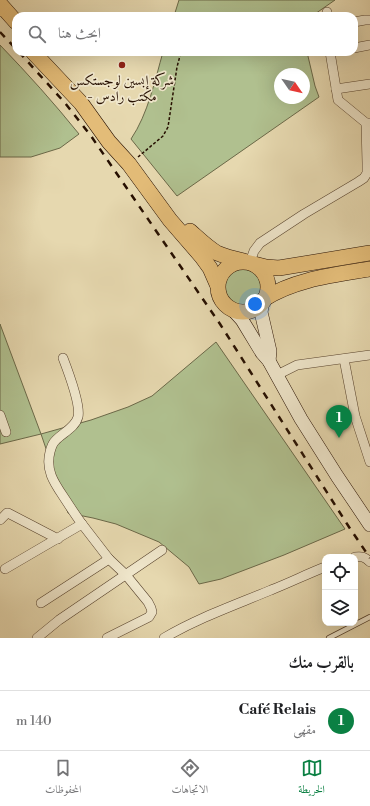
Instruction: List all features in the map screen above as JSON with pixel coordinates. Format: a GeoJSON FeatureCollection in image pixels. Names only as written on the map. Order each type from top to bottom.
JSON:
{"type":"FeatureCollection","features":[{"type":"Feature","properties":{"kind":"highway"},"geometry":{"type":"LineString","coordinates":[[0,4],[12,18]]}},
{"type":"Feature","properties":{"kind":"highway"},"geometry":{"type":"LineString","coordinates":[[0,15],[12,28]]}},
{"type":"Feature","properties":{"kind":"highway"},"geometry":{"type":"LineString","coordinates":[[37,56],[81,103],[109,142],[129,164],[170,220],[202,257],[210,268],[218,284]]}},
{"type":"Feature","properties":{"kind":"highway"},"geometry":{"type":"LineString","coordinates":[[46,56],[86,101],[135,160],[176,216],[206,246],[217,253],[249,263],[279,268],[370,253]]}},
{"type":"Feature","properties":{"kind":"highway"},"geometry":{"type":"LineString","coordinates":[[264,300],[268,288],[266,276],[258,267],[249,263],[237,262],[230,265],[220,276],[217,289],[221,300],[233,310],[247,312],[254,309],[275,292],[285,287],[325,277],[370,269]]}},
{"type":"Feature","properties":{"kind":"main road"},"geometry":{"type":"LineString","coordinates":[[264,300],[261,312],[270,351],[269,361]]}},
{"type":"Feature","properties":{"kind":"main road"},"geometry":{"type":"LineString","coordinates":[[233,310],[244,323],[262,353],[269,361],[304,424],[370,525]]}},
{"type":"Feature","properties":{"kind":"street"},"geometry":{"type":"LineString","coordinates":[[358,21],[370,20]]}},
{"type":"Feature","properties":{"kind":"street"},"geometry":{"type":"LineString","coordinates":[[358,47],[370,45]]}},
{"type":"Feature","properties":{"kind":"street"},"geometry":{"type":"LineString","coordinates":[[249,263],[254,251],[260,243],[304,214],[358,182],[364,178],[367,172],[369,163],[368,123],[338,100],[331,56]]}},
{"type":"Feature","properties":{"kind":"street"},"geometry":{"type":"LineString","coordinates":[[336,89],[370,84]]}},
{"type":"Feature","properties":{"kind":"street"},"geometry":{"type":"LineString","coordinates":[[325,277],[370,276]]}},
{"type":"Feature","properties":{"kind":"street"},"geometry":{"type":"LineString","coordinates":[[277,375],[297,365],[370,355]]}},
{"type":"Feature","properties":{"kind":"street"},"geometry":{"type":"LineString","coordinates":[[63,358],[77,401],[78,416],[70,429],[54,442],[48,461],[49,471],[53,482],[82,524],[109,559],[126,575],[148,602],[152,612],[149,617],[107,638]]}},
{"type":"Feature","properties":{"kind":"street"},"geometry":{"type":"LineString","coordinates":[[344,359],[356,416],[370,462]]}},
{"type":"Feature","properties":{"kind":"street"},"geometry":{"type":"LineString","coordinates":[[0,415],[6,432]]}},
{"type":"Feature","properties":{"kind":"street"},"geometry":{"type":"LineString","coordinates":[[0,520],[4,511],[58,539]]}},
{"type":"Feature","properties":{"kind":"street"},"geometry":{"type":"LineString","coordinates":[[5,569],[82,524]]}},
{"type":"Feature","properties":{"kind":"street"},"geometry":{"type":"LineString","coordinates":[[37,638],[59,620],[162,550]]}},
{"type":"Feature","properties":{"kind":"street"},"geometry":{"type":"LineString","coordinates":[[358,556],[365,557],[370,562]]}},
{"type":"Feature","properties":{"kind":"street"},"geometry":{"type":"LineString","coordinates":[[41,603],[109,559]]}},
{"type":"Feature","properties":{"kind":"street"},"geometry":{"type":"LineString","coordinates":[[164,638],[183,627],[212,614],[322,568]]}},
{"type":"Feature","properties":{"kind":"lane"},"geometry":{"type":"LineString","coordinates":[[352,256],[370,248]]}},
{"type":"Feature","properties":{"kind":"lane"},"geometry":{"type":"LineString","coordinates":[[328,638],[370,617]]}},
{"type":"Feature","properties":{"kind":"path"},"geometry":{"type":"LineString","coordinates":[[135,160],[163,136],[168,127],[180,56]]}},
{"type":"Feature","properties":{"kind":"green space"},"geometry":{"type":"Polygon","coordinates":[[[179,0],[335,0],[318,12],[175,12],[179,0]]]}},
{"type":"Feature","properties":{"kind":"green space"},"geometry":{"type":"Polygon","coordinates":[[[0,45],[41,89],[79,134],[60,148],[31,157],[0,157],[0,45]]]}},
{"type":"Feature","properties":{"kind":"green space"},"geometry":{"type":"Polygon","coordinates":[[[162,56],[308,56],[319,97],[310,103],[310,68],[274,68],[274,104],[309,104],[177,196],[131,139],[146,108],[162,56]]]}},
{"type":"Feature","properties":{"kind":"green space"},"geometry":{"type":"Polygon","coordinates":[[[243,269],[256,274],[261,287],[256,300],[243,305],[230,300],[225,287],[230,274],[243,269]]]}},
{"type":"Feature","properties":{"kind":"green space"},"geometry":{"type":"Polygon","coordinates":[[[0,324],[41,434],[0,444],[0,324]]]}},
{"type":"Feature","properties":{"kind":"green space"},"geometry":{"type":"Polygon","coordinates":[[[216,342],[345,529],[284,555],[221,579],[199,584],[189,567],[159,542],[116,524],[68,513],[41,434],[91,420],[128,407],[152,396],[216,342]]]}},
{"type":"Feature","properties":{"kind":"railway"},"geometry":{"type":"LineString","coordinates":[[0,32],[12,45]]}},
{"type":"Feature","properties":{"kind":"railway"},"geometry":{"type":"LineString","coordinates":[[23,56],[65,103],[91,136],[220,324],[370,558]]}},
{"type":"Feature","properties":{"kind":"place","name":"شركة إبسين لوجستكس - مكتب رادس"},"geometry":{"type":"Point","coordinates":[122,65]}},
{"type":"Feature","properties":{"kind":"place","name":"Café Relais"},"geometry":{"type":"Point","coordinates":[339,438]}}]}
